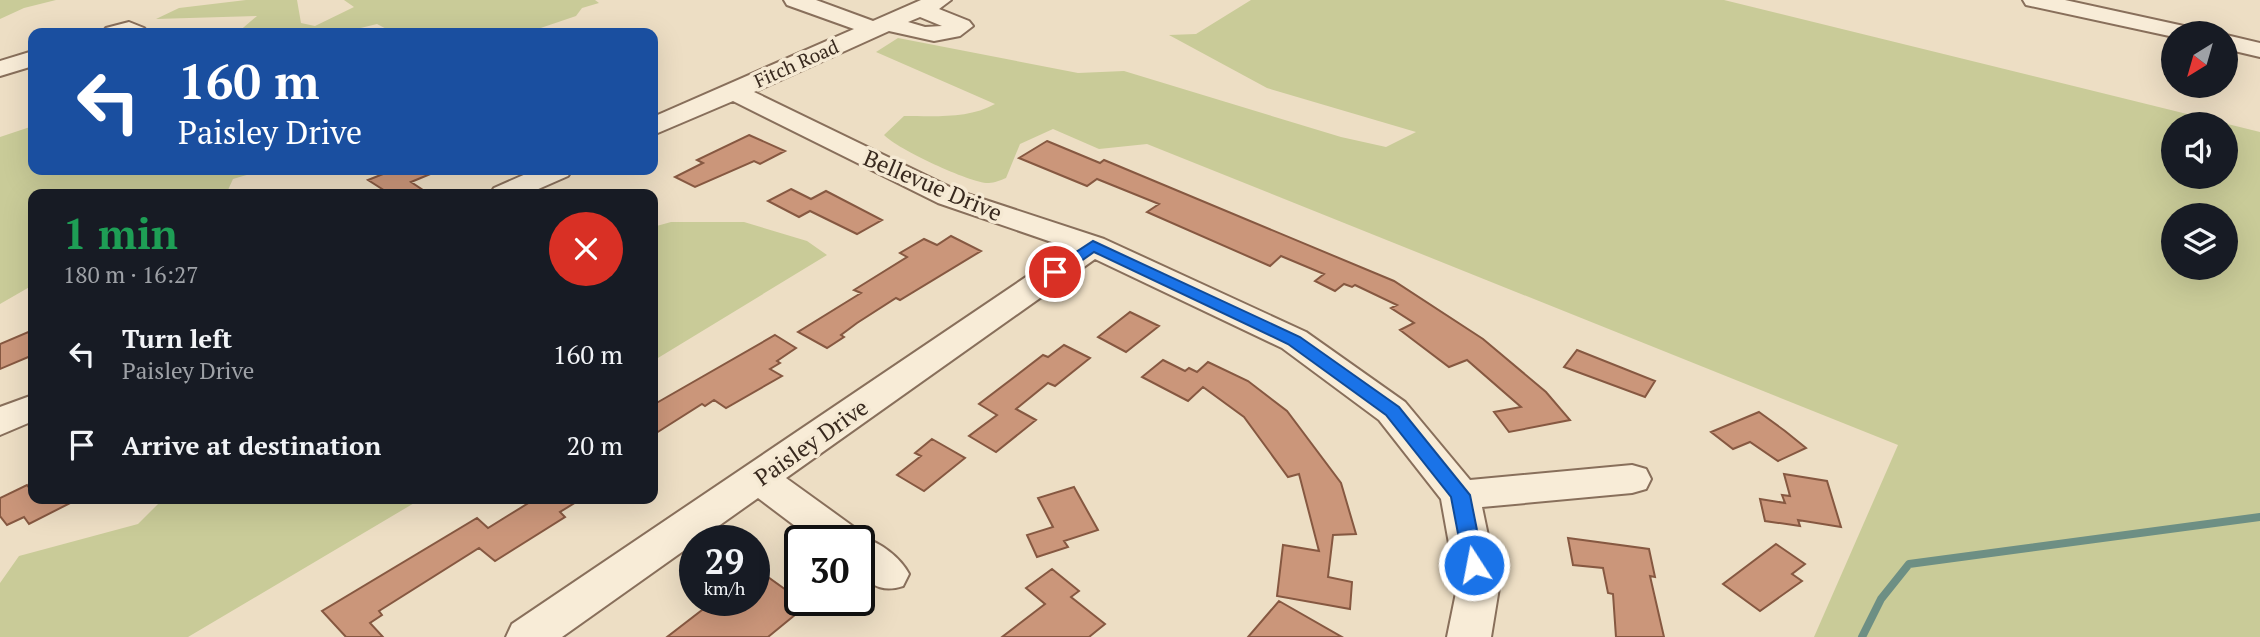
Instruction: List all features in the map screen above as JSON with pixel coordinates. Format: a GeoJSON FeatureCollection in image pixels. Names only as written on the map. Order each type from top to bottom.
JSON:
{"type":"FeatureCollection","features":[{"type":"Feature","properties":{"kind":"street"},"geometry":{"type":"LineString","coordinates":[[795,0],[881,26],[929,35],[942,35],[961,26],[930,4]]}},
{"type":"Feature","properties":{"kind":"street"},"geometry":{"type":"LineString","coordinates":[[2034,0],[2161,28]]}},
{"type":"Feature","properties":{"kind":"street","name":"Fitch Road"},"geometry":{"type":"LineString","coordinates":[[658,125],[930,4]]}},
{"type":"Feature","properties":{"kind":"street"},"geometry":{"type":"LineString","coordinates":[[2238,45],[2260,50]]}},
{"type":"Feature","properties":{"kind":"street"},"geometry":{"type":"LineString","coordinates":[[0,69],[28,60]]}},
{"type":"Feature","properties":{"kind":"street","name":"Bellevue Drive"},"geometry":{"type":"LineString","coordinates":[[733,91],[948,197],[1093,246],[1294,340],[1392,411],[1460,495],[1478,588],[1469,637]]}},
{"type":"Feature","properties":{"kind":"street"},"geometry":{"type":"LineString","coordinates":[[515,189],[547,175]]}},
{"type":"Feature","properties":{"kind":"street","name":"Paisley Drive"},"geometry":{"type":"LineString","coordinates":[[528,637],[1093,246]]}},
{"type":"Feature","properties":{"kind":"street"},"geometry":{"type":"LineString","coordinates":[[0,422],[28,409]]}},
{"type":"Feature","properties":{"kind":"street"},"geometry":{"type":"LineString","coordinates":[[759,478],[822,525]]}},
{"type":"Feature","properties":{"kind":"street"},"geometry":{"type":"LineString","coordinates":[[1460,495],[1632,479]]}},
{"type":"Feature","properties":{"kind":"green space"},"geometry":{"type":"Polygon","coordinates":[[[0,0],[56,0],[24,8],[0,19],[0,0]]]}},
{"type":"Feature","properties":{"kind":"green space"},"geometry":{"type":"Polygon","coordinates":[[[246,0],[297,0],[301,23],[315,26],[354,7],[344,0],[595,0],[599,3],[582,8],[576,16],[541,28],[385,28],[377,24],[361,28],[243,28],[257,16],[156,19],[179,8],[246,0]]]}},
{"type":"Feature","properties":{"kind":"green space"},"geometry":{"type":"Polygon","coordinates":[[[1251,0],[1724,0],[2179,112],[2161,112],[2161,189],[2238,189],[2238,127],[2260,132],[2260,637],[1814,637],[1898,445],[1147,144],[1099,149],[1053,129],[1020,144],[1006,178],[989,183],[967,178],[935,165],[884,135],[904,116],[962,114],[995,104],[876,52],[898,38],[1078,73],[1124,71],[1341,137],[1386,147],[1416,132],[1267,88],[1169,35],[1196,34],[1251,0]]]}},
{"type":"Feature","properties":{"kind":"green space"},"geometry":{"type":"Polygon","coordinates":[[[28,128],[28,175],[247,175],[233,179],[228,189],[28,189],[28,288],[0,304],[0,137],[28,128]]]}},
{"type":"Feature","properties":{"kind":"green space"},"geometry":{"type":"Polygon","coordinates":[[[671,222],[744,222],[807,241],[827,255],[658,358],[658,226],[671,222]]]}},
{"type":"Feature","properties":{"kind":"green space"},"geometry":{"type":"Polygon","coordinates":[[[158,504],[413,504],[188,637],[0,637],[0,583],[19,556],[138,524],[158,504]]]}},
{"type":"Feature","properties":{"kind":"building"},"geometry":{"type":"Polygon","coordinates":[[[749,135],[785,151],[760,164],[754,161],[695,187],[675,177],[703,163],[697,160],[749,135]]]}},
{"type":"Feature","properties":{"kind":"building"},"geometry":{"type":"Polygon","coordinates":[[[1047,141],[1100,163],[1104,160],[1394,281],[1483,339],[1546,392],[1570,420],[1509,432],[1494,412],[1521,407],[1467,360],[1449,367],[1400,330],[1414,323],[1391,308],[1397,305],[1355,285],[1352,287],[1344,284],[1335,291],[1315,281],[1324,274],[1281,256],[1270,266],[1147,212],[1159,204],[1097,179],[1087,186],[1019,158],[1047,141]]]}},
{"type":"Feature","properties":{"kind":"building"},"geometry":{"type":"Polygon","coordinates":[[[380,175],[428,175],[411,182],[422,189],[382,189],[368,180],[380,175]]]}},
{"type":"Feature","properties":{"kind":"building"},"geometry":{"type":"Polygon","coordinates":[[[791,189],[811,199],[826,191],[882,220],[857,234],[810,211],[799,217],[768,201],[791,189]]]}},
{"type":"Feature","properties":{"kind":"building"},"geometry":{"type":"Polygon","coordinates":[[[951,236],[981,251],[900,300],[896,298],[857,323],[841,335],[844,337],[827,348],[798,332],[861,293],[854,290],[907,257],[900,253],[924,239],[937,245],[951,236]]]}},
{"type":"Feature","properties":{"kind":"building"},"geometry":{"type":"Polygon","coordinates":[[[1130,312],[1159,326],[1126,352],[1098,337],[1130,312]]]}},
{"type":"Feature","properties":{"kind":"building"},"geometry":{"type":"Polygon","coordinates":[[[28,332],[28,357],[0,369],[0,344],[28,332]]]}},
{"type":"Feature","properties":{"kind":"building"},"geometry":{"type":"Polygon","coordinates":[[[775,335],[796,348],[770,369],[782,376],[726,408],[714,400],[705,406],[702,404],[658,432],[658,402],[775,335]]]}},
{"type":"Feature","properties":{"kind":"building"},"geometry":{"type":"Polygon","coordinates":[[[1064,345],[1090,358],[1055,386],[1048,383],[1016,409],[1036,420],[996,452],[969,436],[997,415],[979,404],[1043,355],[1048,357],[1064,345]]]}},
{"type":"Feature","properties":{"kind":"building"},"geometry":{"type":"Polygon","coordinates":[[[1577,350],[1655,381],[1645,397],[1564,367],[1577,350]]]}},
{"type":"Feature","properties":{"kind":"building"},"geometry":{"type":"Polygon","coordinates":[[[1163,360],[1185,371],[1189,368],[1197,372],[1208,362],[1248,381],[1287,411],[1341,483],[1356,534],[1333,535],[1328,577],[1352,582],[1350,609],[1277,596],[1283,545],[1319,551],[1299,474],[1288,477],[1244,417],[1203,387],[1188,401],[1142,377],[1163,360]]]}},
{"type":"Feature","properties":{"kind":"building"},"geometry":{"type":"Polygon","coordinates":[[[1759,412],[1806,448],[1778,461],[1750,442],[1733,449],[1711,432],[1759,412]]]}},
{"type":"Feature","properties":{"kind":"building"},"geometry":{"type":"Polygon","coordinates":[[[932,439],[965,458],[924,491],[897,475],[921,456],[915,453],[932,439]]]}},
{"type":"Feature","properties":{"kind":"building"},"geometry":{"type":"Polygon","coordinates":[[[1784,474],[1827,481],[1841,527],[1798,520],[1800,526],[1765,521],[1760,499],[1785,503],[1782,495],[1790,496],[1784,474]]]}},
{"type":"Feature","properties":{"kind":"building"},"geometry":{"type":"Polygon","coordinates":[[[27,485],[28,504],[68,504],[29,524],[24,517],[7,525],[0,516],[0,498],[27,485]]]}},
{"type":"Feature","properties":{"kind":"building"},"geometry":{"type":"Polygon","coordinates":[[[1074,487],[1098,530],[1064,541],[1068,547],[1037,557],[1027,535],[1053,527],[1038,498],[1074,487]]]}},
{"type":"Feature","properties":{"kind":"building"},"geometry":{"type":"Polygon","coordinates":[[[527,504],[573,504],[560,512],[565,517],[495,561],[479,548],[379,611],[382,615],[370,623],[383,637],[346,637],[322,611],[477,518],[488,528],[527,504]]]}},
{"type":"Feature","properties":{"kind":"building"},"geometry":{"type":"Polygon","coordinates":[[[1568,538],[1649,549],[1655,577],[1650,576],[1664,637],[1616,637],[1613,594],[1608,593],[1603,568],[1573,565],[1568,538]]]}},
{"type":"Feature","properties":{"kind":"building"},"geometry":{"type":"Polygon","coordinates":[[[1776,544],[1805,564],[1792,574],[1802,581],[1760,611],[1723,584],[1776,544]]]}},
{"type":"Feature","properties":{"kind":"building"},"geometry":{"type":"Polygon","coordinates":[[[1052,569],[1079,591],[1071,597],[1105,624],[1089,637],[1002,637],[1045,604],[1026,588],[1052,569]]]}},
{"type":"Feature","properties":{"kind":"building"},"geometry":{"type":"Polygon","coordinates":[[[770,578],[784,589],[784,616],[794,616],[768,637],[667,637],[694,616],[770,616],[770,578]]]}},
{"type":"Feature","properties":{"kind":"building"},"geometry":{"type":"Polygon","coordinates":[[[1279,601],[1342,637],[1248,637],[1279,601]]]}},
{"type":"Feature","properties":{"kind":"waterway"},"geometry":{"type":"LineString","coordinates":[[1862,637],[1881,599],[1909,564],[2260,517]]}},
{"type":"Feature","properties":{"kind":"route"},"geometry":{"type":"LineString","coordinates":[[1055,272],[1093,246],[1294,340],[1392,411],[1460,495],[1474,565]]}}]}
